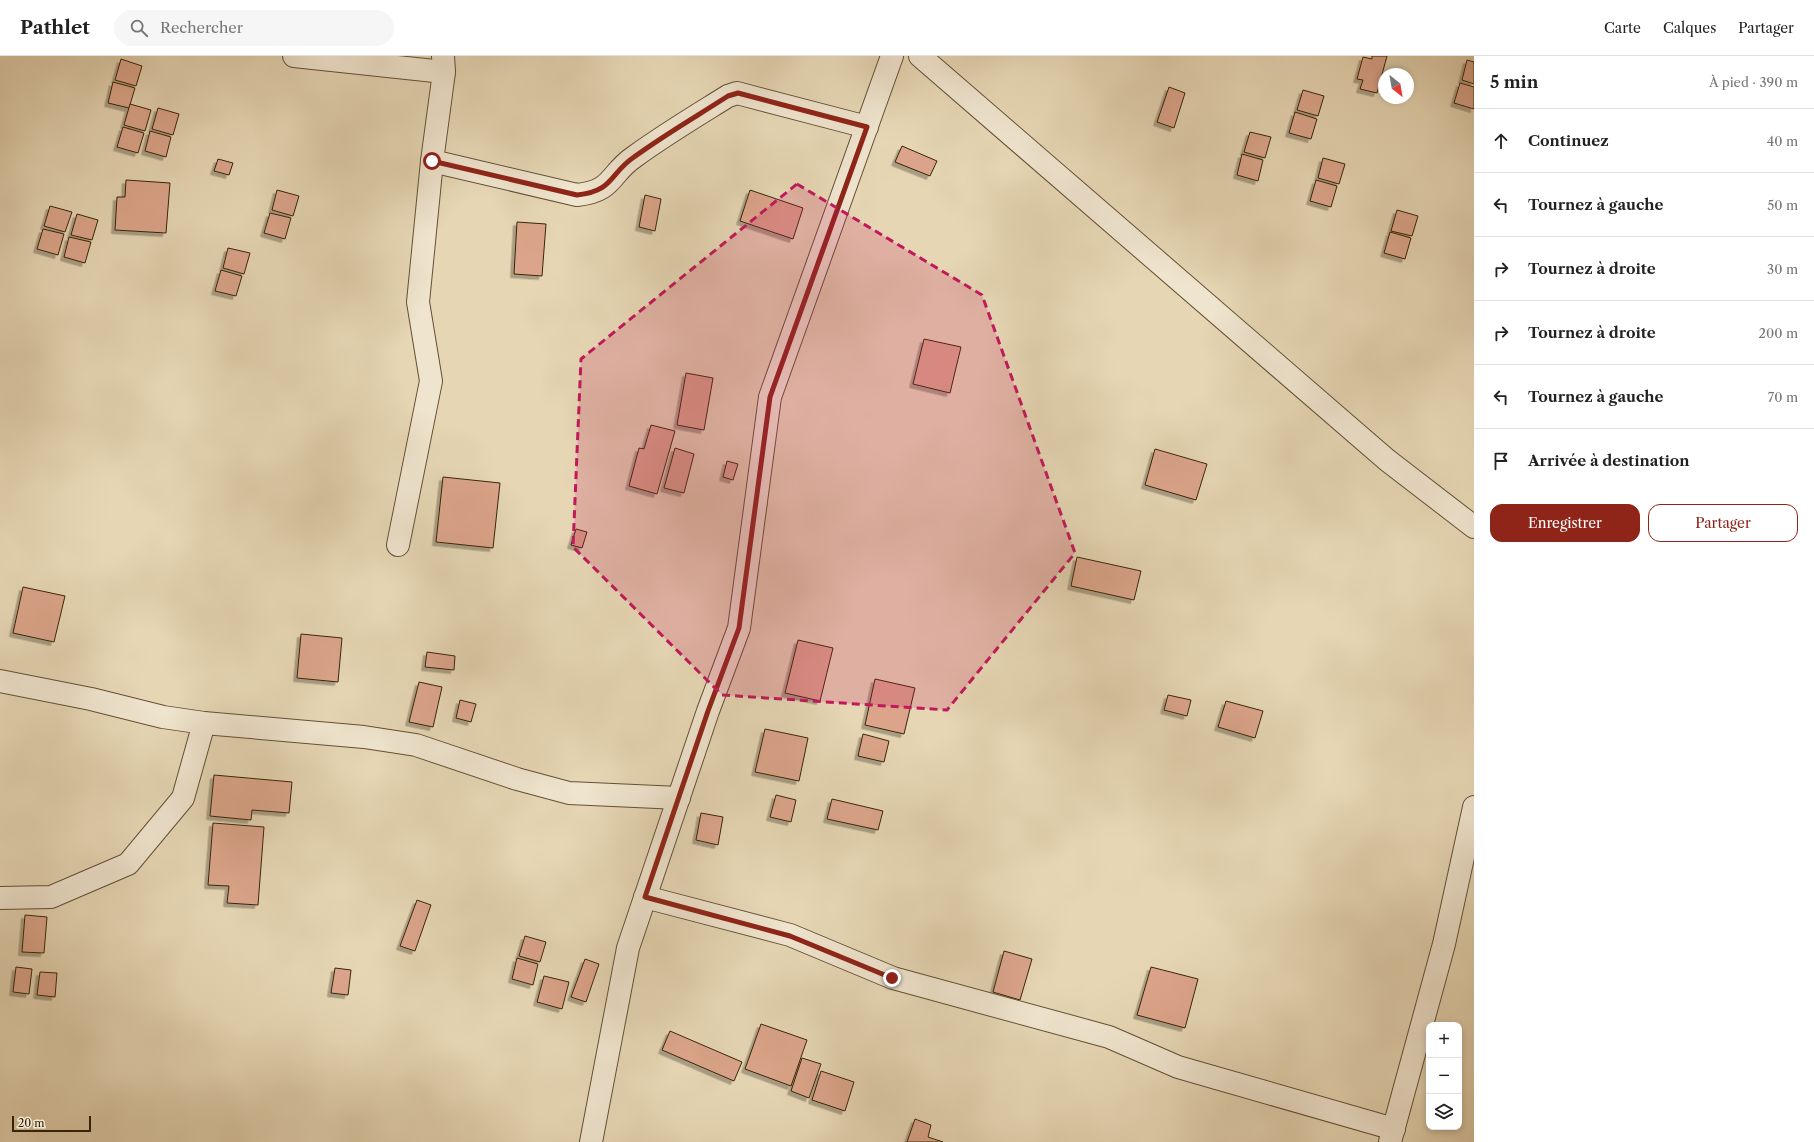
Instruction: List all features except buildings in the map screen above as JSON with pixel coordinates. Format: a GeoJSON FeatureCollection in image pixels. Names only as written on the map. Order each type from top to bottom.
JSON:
{"type":"FeatureCollection","features":[{"type":"Feature","properties":{"kind":"street"},"geometry":{"type":"LineString","coordinates":[[294,56],[444,64],[432,161],[418,302],[430,381],[398,545]]}},
{"type":"Feature","properties":{"kind":"street"},"geometry":{"type":"LineString","coordinates":[[591,1142],[628,948],[708,711],[739,628],[770,397],[892,56]]}},
{"type":"Feature","properties":{"kind":"street"},"geometry":{"type":"LineString","coordinates":[[920,56],[1387,460],[1474,527]]}},
{"type":"Feature","properties":{"kind":"street"},"geometry":{"type":"LineString","coordinates":[[432,161],[577,195],[594,193],[611,181],[632,158],[728,96],[738,93],[867,127]]}},
{"type":"Feature","properties":{"kind":"street"},"geometry":{"type":"LineString","coordinates":[[0,681],[91,699],[163,717],[204,723],[364,737],[416,744],[503,774],[569,793],[679,798]]}},
{"type":"Feature","properties":{"kind":"street"},"geometry":{"type":"LineString","coordinates":[[0,898],[51,898],[128,864],[183,798],[204,723]]}},
{"type":"Feature","properties":{"kind":"street"},"geometry":{"type":"LineString","coordinates":[[645,897],[790,936],[892,978],[1109,1037],[1178,1067],[1392,1135],[1444,944],[1474,807]]}},
{"type":"Feature","properties":{"kind":"highlighted area"},"geometry":{"type":"Polygon","coordinates":[[[797,184],[982,295],[1075,553],[947,710],[722,695],[573,547],[581,359],[797,184]]]}},
{"type":"Feature","properties":{"kind":"route"},"geometry":{"type":"LineString","coordinates":[[432,161],[577,195],[594,193],[611,181],[632,158],[728,96],[738,93],[867,127],[770,397],[739,628],[708,711],[645,897],[790,936],[892,978]]}}]}
